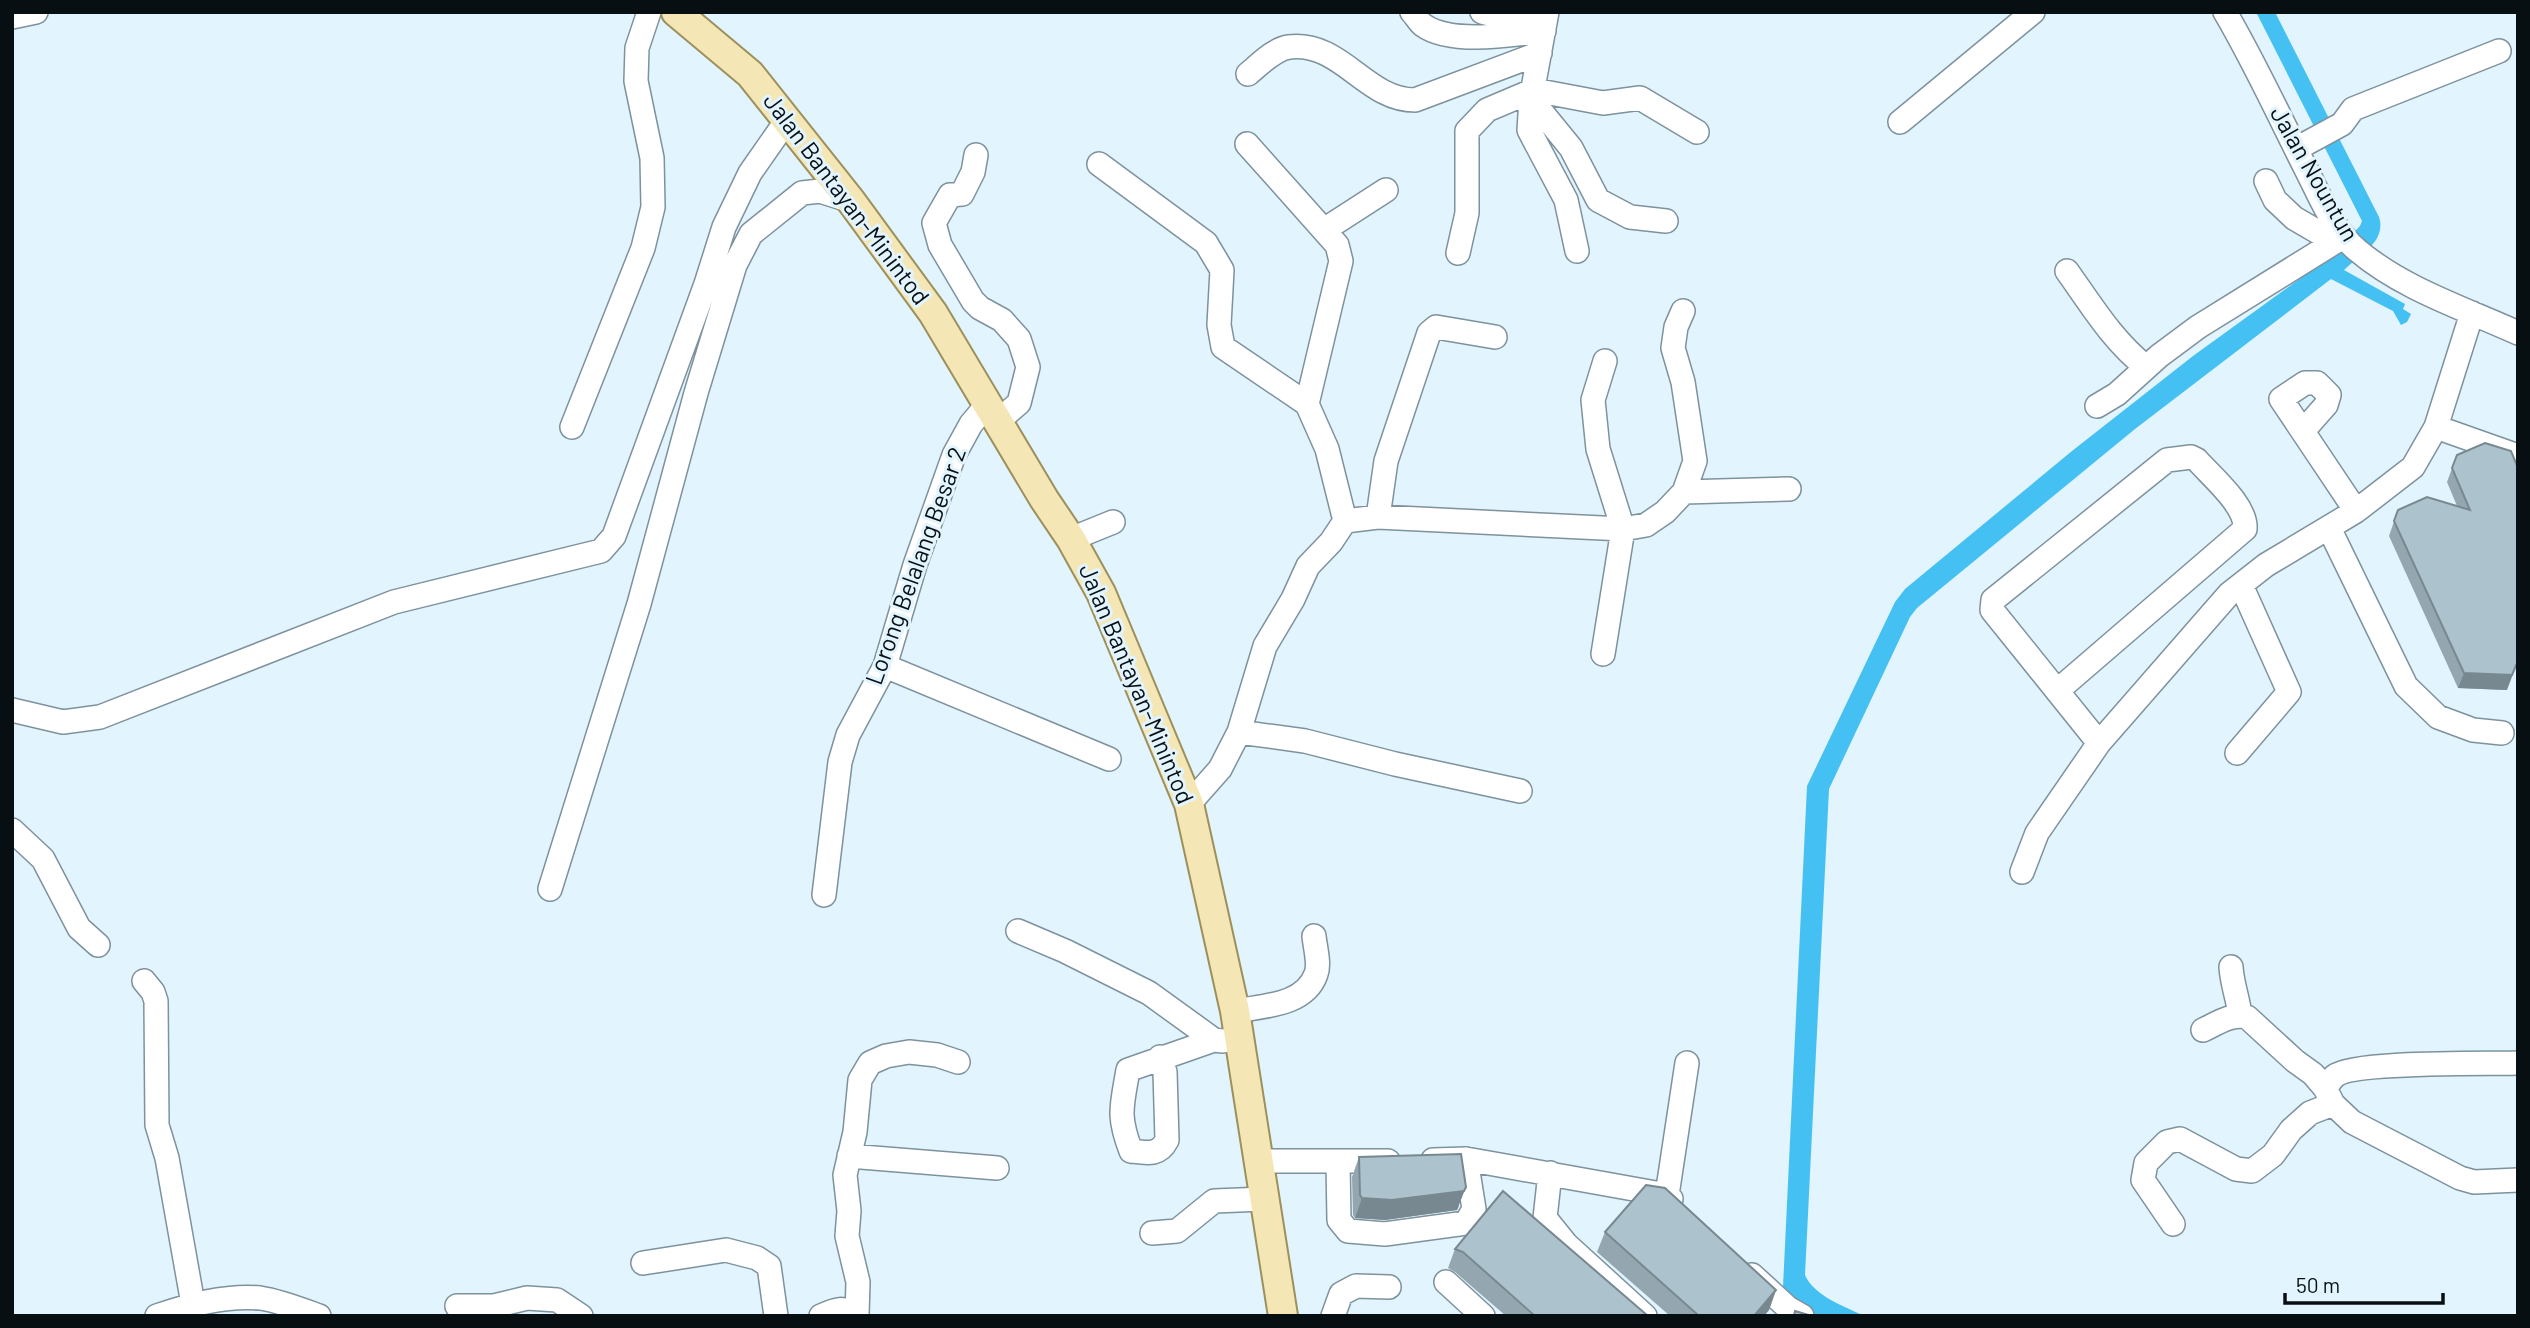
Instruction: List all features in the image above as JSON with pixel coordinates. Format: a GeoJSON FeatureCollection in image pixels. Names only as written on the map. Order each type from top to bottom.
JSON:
{"type":"FeatureCollection","features":[{"type":"Feature","properties":{"kind":"main road","name":"Jalan Bantayan-Minintod"},"geometry":{"type":"LineString","coordinates":[[677,12],[750,74],[851,201],[933,313],[992,414],[1071,538],[1101,593],[1189,804],[1235,1011],[1227,1041],[1259,1161],[1283,1316]]}},
{"type":"Feature","properties":{"kind":"street"},"geometry":{"type":"LineString","coordinates":[[12,17],[36,12]]}},
{"type":"Feature","properties":{"kind":"street"},"geometry":{"type":"LineString","coordinates":[[572,427],[643,248],[653,207],[652,158],[636,81],[636,48],[649,12]]}},
{"type":"Feature","properties":{"kind":"street"},"geometry":{"type":"LineString","coordinates":[[1412,12],[1424,26],[1456,37],[1493,37],[1544,28]]}},
{"type":"Feature","properties":{"kind":"street"},"geometry":{"type":"LineString","coordinates":[[1482,12],[1544,28]]}},
{"type":"Feature","properties":{"kind":"street"},"geometry":{"type":"LineString","coordinates":[[1900,122],[2033,12]]}},
{"type":"Feature","properties":{"kind":"street","name":"Jalan Nountun"},"geometry":{"type":"LineString","coordinates":[[2225,12],[2306,143],[2338,237],[2369,260],[2418,289],[2518,333]]}},
{"type":"Feature","properties":{"kind":"street"},"geometry":{"type":"LineString","coordinates":[[1248,74],[1270,56],[1287,47],[1312,50],[1331,55],[1381,92],[1399,100],[1415,100],[1544,28]]}},
{"type":"Feature","properties":{"kind":"street"},"geometry":{"type":"LineString","coordinates":[[1544,28],[1532,95],[1530,130],[1566,200],[1577,251]]}},
{"type":"Feature","properties":{"kind":"street"},"geometry":{"type":"LineString","coordinates":[[2306,143],[2342,124],[2353,109],[2500,51]]}},
{"type":"Feature","properties":{"kind":"street"},"geometry":{"type":"LineString","coordinates":[[1532,95],[1572,148],[1598,200],[1630,217],[1666,220]]}},
{"type":"Feature","properties":{"kind":"street"},"geometry":{"type":"LineString","coordinates":[[1458,253],[1467,213],[1467,131],[1487,110],[1532,95],[1603,103],[1640,98],[1697,132]]}},
{"type":"Feature","properties":{"kind":"street"},"geometry":{"type":"LineString","coordinates":[[12,710],[63,722],[100,717],[394,602],[601,551],[614,536],[706,284],[724,227],[750,173],[787,120]]}},
{"type":"Feature","properties":{"kind":"street"},"geometry":{"type":"LineString","coordinates":[[1247,144],[1337,245],[1341,261],[1307,404]]}},
{"type":"Feature","properties":{"kind":"street","name":"Lorong Belalang Besar 2"},"geometry":{"type":"LineString","coordinates":[[824,895],[840,762],[848,734],[885,666],[915,565],[954,455],[971,424],[1019,403],[1028,367],[1019,339],[1002,320],[973,301],[940,246],[934,223],[950,195],[962,194],[973,172],[976,155]]}},
{"type":"Feature","properties":{"kind":"street"},"geometry":{"type":"LineString","coordinates":[[1099,164],[1206,243],[1222,270],[1219,325],[1223,347],[1307,404],[1326,449],[1345,521],[1331,542],[1308,566],[1293,599],[1265,646],[1239,732],[1220,769],[1189,804]]}},
{"type":"Feature","properties":{"kind":"street"},"geometry":{"type":"LineString","coordinates":[[2266,181],[2275,200],[2294,218],[2338,237]]}},
{"type":"Feature","properties":{"kind":"street"},"geometry":{"type":"LineString","coordinates":[[1324,230],[1386,190]]}},
{"type":"Feature","properties":{"kind":"street"},"geometry":{"type":"LineString","coordinates":[[550,889],[639,604],[696,393],[735,265],[751,234],[802,193],[820,191],[851,201]]}},
{"type":"Feature","properties":{"kind":"street"},"geometry":{"type":"LineString","coordinates":[[2097,406],[2117,394],[2146,367],[2198,327],[2338,237]]}},
{"type":"Feature","properties":{"kind":"street"},"geometry":{"type":"LineString","coordinates":[[2067,271],[2110,333],[2146,367]]}},
{"type":"Feature","properties":{"kind":"street"},"geometry":{"type":"LineString","coordinates":[[1345,521],[1378,517],[1623,529],[1646,525],[1665,512],[1684,492],[1695,461],[1681,375],[1673,348],[1676,327],[1683,311]]}},
{"type":"Feature","properties":{"kind":"street"},"geometry":{"type":"LineString","coordinates":[[2022,872],[2037,833],[2099,743],[2229,594],[2266,565],[2356,511],[2413,467],[2437,427],[2472,313]]}},
{"type":"Feature","properties":{"kind":"street"},"geometry":{"type":"LineString","coordinates":[[1378,517],[1386,461],[1429,333],[1436,327],[1495,337]]}},
{"type":"Feature","properties":{"kind":"street"},"geometry":{"type":"LineString","coordinates":[[1602,654],[1623,529],[1598,449],[1593,400],[1605,362]]}},
{"type":"Feature","properties":{"kind":"street"},"geometry":{"type":"LineString","coordinates":[[2437,427],[2518,456]]}},
{"type":"Feature","properties":{"kind":"street"},"geometry":{"type":"LineString","coordinates":[[2303,431],[2356,511]]}},
{"type":"Feature","properties":{"kind":"street"},"geometry":{"type":"LineString","coordinates":[[2057,691],[2245,529],[2246,520],[2241,509],[2197,460],[2191,457],[2166,460],[1993,600],[1992,610],[2057,691],[2099,743]]}},
{"type":"Feature","properties":{"kind":"street"},"geometry":{"type":"LineString","coordinates":[[1684,492],[1789,489]]}},
{"type":"Feature","properties":{"kind":"street"},"geometry":{"type":"LineString","coordinates":[[1071,538],[1113,522]]}},
{"type":"Feature","properties":{"kind":"street"},"geometry":{"type":"LineString","coordinates":[[2329,528],[2406,686],[2438,717],[2473,730],[2502,733]]}},
{"type":"Feature","properties":{"kind":"street"},"geometry":{"type":"LineString","coordinates":[[2237,753],[2289,692],[2241,584]]}},
{"type":"Feature","properties":{"kind":"street"},"geometry":{"type":"LineString","coordinates":[[885,666],[1109,759]]}},
{"type":"Feature","properties":{"kind":"street"},"geometry":{"type":"LineString","coordinates":[[1239,732],[1305,741],[1520,791]]}},
{"type":"Feature","properties":{"kind":"street"},"geometry":{"type":"LineString","coordinates":[[12,830],[43,859],[79,928],[98,945]]}},
{"type":"Feature","properties":{"kind":"street"},"geometry":{"type":"LineString","coordinates":[[1018,931],[1149,993],[1227,1041]]}},
{"type":"Feature","properties":{"kind":"street"},"geometry":{"type":"LineString","coordinates":[[1235,1011],[1290,1000],[1308,988],[1317,973],[1314,936]]}},
{"type":"Feature","properties":{"kind":"street"},"geometry":{"type":"LineString","coordinates":[[2231,967],[2232,986],[2240,1015]]}},
{"type":"Feature","properties":{"kind":"street"},"geometry":{"type":"LineString","coordinates":[[144,981],[156,1001],[157,1125],[208,1307]]}},
{"type":"Feature","properties":{"kind":"street"},"geometry":{"type":"LineString","coordinates":[[2203,1030],[2240,1015],[2247,1017],[2313,1074],[2351,1122],[2460,1178],[2474,1182],[2518,1180]]}},
{"type":"Feature","properties":{"kind":"street"},"geometry":{"type":"LineString","coordinates":[[1160,1057],[1227,1041]]}},
{"type":"Feature","properties":{"kind":"street"},"geometry":{"type":"LineString","coordinates":[[821,1316],[839,1308],[857,1315],[858,1283],[847,1236],[849,1211],[845,1175],[855,1132],[860,1080],[870,1063],[886,1056],[909,1052],[937,1055],[958,1062]]}},
{"type":"Feature","properties":{"kind":"street"},"geometry":{"type":"LineString","coordinates":[[1667,1195],[1687,1063]]}},
{"type":"Feature","properties":{"kind":"street"},"geometry":{"type":"LineString","coordinates":[[2173,1224],[2143,1180],[2146,1163],[2168,1142],[2180,1139],[2236,1169],[2252,1171],[2273,1155],[2291,1130],[2329,1096],[2336,1075],[2360,1069],[2407,1065],[2518,1063]]}},
{"type":"Feature","properties":{"kind":"street"},"geometry":{"type":"LineString","coordinates":[[849,1156],[997,1168]]}},
{"type":"Feature","properties":{"kind":"street"},"geometry":{"type":"LineString","coordinates":[[1259,1161],[1338,1163],[1466,1159],[1667,1195],[1687,1214]]}},
{"type":"Feature","properties":{"kind":"street"},"geometry":{"type":"LineString","coordinates":[[1338,1163],[1339,1220],[1348,1231],[1385,1234],[1466,1223],[1474,1209],[1466,1159]]}},
{"type":"Feature","properties":{"kind":"street"},"geometry":{"type":"LineString","coordinates":[[1550,1173],[1545,1218],[1566,1244],[1645,1316]]}},
{"type":"Feature","properties":{"kind":"street"},"geometry":{"type":"LineString","coordinates":[[1152,1233],[1177,1231],[1213,1201],[1264,1199]]}},
{"type":"Feature","properties":{"kind":"street"},"geometry":{"type":"LineString","coordinates":[[643,1263],[726,1250],[757,1258],[769,1266],[776,1316]]}},
{"type":"Feature","properties":{"kind":"street"},"geometry":{"type":"LineString","coordinates":[[1737,1261],[1791,1313]]}},
{"type":"Feature","properties":{"kind":"street"},"geometry":{"type":"LineString","coordinates":[[1446,1282],[1483,1316]]}},
{"type":"Feature","properties":{"kind":"street"},"geometry":{"type":"LineString","coordinates":[[1334,1316],[1341,1294],[1356,1286],[1389,1287]]}},
{"type":"Feature","properties":{"kind":"street"},"geometry":{"type":"LineString","coordinates":[[156,1316],[260,1298],[280,1302],[318,1316]]}},
{"type":"Feature","properties":{"kind":"street"},"geometry":{"type":"LineString","coordinates":[[457,1306],[494,1307],[527,1298],[557,1300],[581,1316]]}},
{"type":"Feature","properties":{"kind":"water"},"geometry":{"type":"Polygon","coordinates":[[[2256,12],[2275,12],[2379,217],[2379,234],[2375,241],[2344,270],[2405,304],[2403,309],[2411,314],[2407,322],[2401,325],[2393,311],[2331,279],[2135,429],[1917,608],[1910,617],[1829,789],[1805,1275],[1822,1295],[1864,1316],[1829,1316],[1806,1312],[1789,1298],[1783,1287],[1807,786],[1895,602],[1905,589],[2072,451],[2193,356],[2330,257],[2360,226],[2362,221],[2256,12]]]}},
{"type":"Feature","properties":{"kind":"building"},"geometry":{"type":"Polygon","coordinates":[[[2485,443],[2511,451],[2518,468],[2518,661],[2512,675],[2464,673],[2394,521],[2398,510],[2427,497],[2470,510],[2452,468],[2457,455],[2485,443]]]}},
{"type":"Feature","properties":{"kind":"building"},"geometry":{"type":"Polygon","coordinates":[[[1461,1154],[1466,1187],[1464,1191],[1392,1200],[1362,1198],[1360,1195],[1359,1157],[1461,1154]]]}},
{"type":"Feature","properties":{"kind":"building"},"geometry":{"type":"Polygon","coordinates":[[[1646,1185],[1665,1188],[1776,1290],[1754,1316],[1699,1316],[1605,1232],[1646,1185]]]}},
{"type":"Feature","properties":{"kind":"building"},"geometry":{"type":"Polygon","coordinates":[[[1503,1191],[1648,1316],[1535,1316],[1463,1252],[1455,1249],[1503,1191]]]}},
{"type":"Feature","properties":{"kind":"building"},"geometry":{"type":"Polygon","coordinates":[[[1795,1311],[1812,1316],[1794,1316],[1795,1311]]]}}]}
